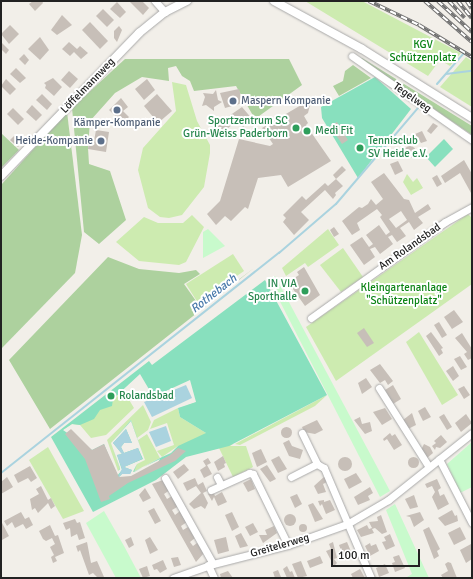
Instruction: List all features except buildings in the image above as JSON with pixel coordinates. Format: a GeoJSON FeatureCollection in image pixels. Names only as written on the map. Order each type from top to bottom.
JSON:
{"type":"FeatureCollection","features":[{"type":"Feature","properties":{"kind":"street"},"geometry":{"type":"LineString","coordinates":[[155,1],[165,12]]}},
{"type":"Feature","properties":{"kind":"street"},"geometry":{"type":"LineString","coordinates":[[274,1],[362,49],[472,118]]}},
{"type":"Feature","properties":{"kind":"street","name":"Löffelmannweg"},"geometry":{"type":"LineString","coordinates":[[1,176],[125,47],[165,12],[183,2]]}},
{"type":"Feature","properties":{"kind":"street","name":"Tegelweg"},"geometry":{"type":"LineString","coordinates":[[352,56],[472,140]]}},
{"type":"Feature","properties":{"kind":"street","name":"Am Rolandsbad"},"geometry":{"type":"LineString","coordinates":[[311,318],[445,222],[472,207]]}},
{"type":"Feature","properties":{"kind":"street"},"geometry":{"type":"LineString","coordinates":[[380,388],[429,467]]}},
{"type":"Feature","properties":{"kind":"street"},"geometry":{"type":"LineString","coordinates":[[302,433],[317,464],[324,468],[371,578]]}},
{"type":"Feature","properties":{"kind":"street","name":"Greitelerweg"},"geometry":{"type":"LineString","coordinates":[[173,578],[210,565],[288,545],[347,524],[388,500],[472,433]]}},
{"type":"Feature","properties":{"kind":"street"},"geometry":{"type":"LineString","coordinates":[[439,459],[472,523]]}},
{"type":"Feature","properties":{"kind":"street"},"geometry":{"type":"LineString","coordinates":[[291,477],[317,464]]}},
{"type":"Feature","properties":{"kind":"street"},"geometry":{"type":"LineString","coordinates":[[211,490],[249,473],[254,474],[288,545]]}},
{"type":"Feature","properties":{"kind":"street"},"geometry":{"type":"LineString","coordinates":[[217,477],[221,485]]}},
{"type":"Feature","properties":{"kind":"street"},"geometry":{"type":"LineString","coordinates":[[165,478],[210,565],[214,578]]}},
{"type":"Feature","properties":{"kind":"green space","name":"KGV Schützenplatz"},"geometry":{"type":"Polygon","coordinates":[[[305,1],[362,1],[461,53],[450,66],[440,60],[428,76],[305,1]]]}},
{"type":"Feature","properties":{"kind":"green space"},"geometry":{"type":"Polygon","coordinates":[[[466,57],[472,61],[472,107],[440,87],[466,57]]]}},
{"type":"Feature","properties":{"kind":"green space"},"geometry":{"type":"Polygon","coordinates":[[[362,58],[472,126],[472,135],[361,59],[362,58]]]}},
{"type":"Feature","properties":{"kind":"green space"},"geometry":{"type":"Polygon","coordinates":[[[125,59],[289,59],[302,85],[255,119],[236,86],[194,91],[190,81],[182,76],[176,66],[168,68],[169,81],[142,77],[115,93],[90,121],[88,148],[89,164],[110,171],[126,220],[99,244],[84,232],[72,108],[125,59]]]}},
{"type":"Feature","properties":{"kind":"green space"},"geometry":{"type":"Polygon","coordinates":[[[353,65],[371,78],[339,96],[333,86],[343,81],[345,71],[353,65]]]}},
{"type":"Feature","properties":{"kind":"green space","name":"Tennisclub SV Heide e.V."},"geometry":{"type":"Polygon","coordinates":[[[375,77],[411,109],[358,178],[322,118],[321,107],[375,77]]]}},
{"type":"Feature","properties":{"kind":"green space"},"geometry":{"type":"Polygon","coordinates":[[[172,82],[186,85],[197,121],[210,145],[210,153],[204,187],[182,215],[169,218],[160,217],[148,208],[138,170],[143,148],[176,111],[172,82]]]}},
{"type":"Feature","properties":{"kind":"green space"},"geometry":{"type":"Polygon","coordinates":[[[67,112],[82,235],[75,273],[1,349],[1,185],[67,112]]]}},
{"type":"Feature","properties":{"kind":"green space"},"geometry":{"type":"Polygon","coordinates":[[[1,133],[19,150],[1,168],[1,133]]]}},
{"type":"Feature","properties":{"kind":"green space"},"geometry":{"type":"Polygon","coordinates":[[[444,139],[453,149],[435,167],[426,157],[444,139]]]}},
{"type":"Feature","properties":{"kind":"green space"},"geometry":{"type":"Polygon","coordinates":[[[407,174],[413,182],[417,178],[423,188],[411,195],[403,182],[407,174]]]}},
{"type":"Feature","properties":{"kind":"green space","name":"Kleingartenanlage \"Schützenplatz\""},"geometry":{"type":"Polygon","coordinates":[[[468,214],[472,218],[472,284],[336,381],[306,327],[468,214]]]}},
{"type":"Feature","properties":{"kind":"green space"},"geometry":{"type":"Polygon","coordinates":[[[192,215],[204,227],[186,262],[179,265],[139,261],[116,242],[144,217],[158,223],[183,223],[192,215]]]}},
{"type":"Feature","properties":{"kind":"green space"},"geometry":{"type":"Polygon","coordinates":[[[208,229],[225,246],[203,258],[203,232],[208,229]]]}},
{"type":"Feature","properties":{"kind":"green space"},"geometry":{"type":"Polygon","coordinates":[[[328,229],[339,245],[308,267],[305,263],[286,276],[282,268],[328,229]]]}},
{"type":"Feature","properties":{"kind":"green space"},"geometry":{"type":"Polygon","coordinates":[[[343,248],[363,277],[341,292],[320,265],[343,248]]]}},
{"type":"Feature","properties":{"kind":"green space"},"geometry":{"type":"Polygon","coordinates":[[[233,254],[244,271],[198,303],[186,284],[233,254]]]}},
{"type":"Feature","properties":{"kind":"green space"},"geometry":{"type":"Polygon","coordinates":[[[108,257],[139,269],[179,273],[196,270],[200,274],[184,284],[201,308],[254,268],[50,429],[9,360],[108,257]]]}},
{"type":"Feature","properties":{"kind":"green space"},"geometry":{"type":"Polygon","coordinates":[[[275,276],[390,491],[380,497],[269,280],[275,276]]]}},
{"type":"Feature","properties":{"kind":"green space"},"geometry":{"type":"Polygon","coordinates":[[[265,280],[327,395],[229,446],[186,457],[156,480],[93,512],[51,437],[149,361],[152,365],[265,280]],[[140,374],[113,399],[112,406],[100,410],[94,419],[80,425],[72,424],[63,430],[92,450],[104,444],[117,476],[122,470],[117,455],[122,454],[113,443],[126,429],[132,443],[124,443],[121,447],[124,453],[138,448],[143,459],[124,467],[132,470],[130,474],[122,474],[118,478],[121,484],[157,464],[160,459],[143,467],[171,453],[178,446],[206,433],[180,417],[178,408],[196,402],[190,380],[153,397],[135,400],[132,395],[150,391],[140,374]]]}},
{"type":"Feature","properties":{"kind":"green space"},"geometry":{"type":"Polygon","coordinates":[[[419,332],[458,395],[442,405],[406,342],[419,332]]]}},
{"type":"Feature","properties":{"kind":"green space"},"geometry":{"type":"Polygon","coordinates":[[[140,374],[122,388],[134,408],[106,435],[91,438],[80,425],[72,424],[52,437],[140,374]]]}},
{"type":"Feature","properties":{"kind":"green space"},"geometry":{"type":"Polygon","coordinates":[[[327,395],[315,406],[240,445],[235,444],[327,395]]]}},
{"type":"Feature","properties":{"kind":"green space"},"geometry":{"type":"Polygon","coordinates":[[[236,401],[244,405],[246,416],[224,433],[233,444],[230,446],[246,446],[253,467],[233,477],[219,448],[186,456],[186,451],[178,446],[162,457],[157,451],[174,445],[167,423],[150,429],[154,420],[178,408],[180,417],[206,433],[208,431],[191,422],[199,417],[199,413],[194,415],[188,405],[197,402],[201,411],[217,418],[236,401]]]}},
{"type":"Feature","properties":{"kind":"green space"},"geometry":{"type":"Polygon","coordinates":[[[143,405],[151,422],[148,430],[137,438],[131,420],[111,443],[120,469],[118,471],[107,440],[143,405]]]}},
{"type":"Feature","properties":{"kind":"green space"},"geometry":{"type":"Polygon","coordinates":[[[131,420],[145,460],[131,421],[111,443],[131,420]]]}},
{"type":"Feature","properties":{"kind":"green space"},"geometry":{"type":"Polygon","coordinates":[[[147,434],[160,458],[133,472],[137,464],[145,460],[138,440],[147,434]]]}},
{"type":"Feature","properties":{"kind":"green space"},"geometry":{"type":"Polygon","coordinates":[[[472,442],[472,487],[460,493],[447,464],[472,442]]]}},
{"type":"Feature","properties":{"kind":"green space"},"geometry":{"type":"Polygon","coordinates":[[[48,447],[84,511],[63,519],[29,460],[48,447]]]}},
{"type":"Feature","properties":{"kind":"green space"},"geometry":{"type":"Polygon","coordinates":[[[395,504],[429,578],[407,577],[412,574],[386,510],[395,504]]]}},
{"type":"Feature","properties":{"kind":"green space"},"geometry":{"type":"Polygon","coordinates":[[[104,511],[141,578],[116,578],[86,523],[104,511]]]}},
{"type":"Feature","properties":{"kind":"water"},"geometry":{"type":"Polygon","coordinates":[[[186,385],[192,398],[152,417],[144,402],[186,385]]]}},
{"type":"Feature","properties":{"kind":"water"},"geometry":{"type":"Polygon","coordinates":[[[166,426],[171,441],[156,447],[149,432],[166,426]]]}},
{"type":"Feature","properties":{"kind":"water"},"geometry":{"type":"Polygon","coordinates":[[[126,429],[132,443],[124,443],[121,447],[124,453],[138,448],[142,459],[124,467],[132,470],[130,474],[122,474],[117,479],[122,469],[117,455],[122,454],[113,443],[126,429]]]}},
{"type":"Feature","properties":{"kind":"waterway","name":"Rothebach"},"geometry":{"type":"LineString","coordinates":[[437,84],[463,54]]}},
{"type":"Feature","properties":{"kind":"waterway"},"geometry":{"type":"LineString","coordinates":[[446,74],[472,71]]}},
{"type":"Feature","properties":{"kind":"waterway","name":"Rothebach"},"geometry":{"type":"LineString","coordinates":[[1,473],[279,253],[336,204],[418,108]]}},
{"type":"Feature","properties":{"kind":"railway"},"geometry":{"type":"LineString","coordinates":[[369,1],[419,25],[472,57]]}},
{"type":"Feature","properties":{"kind":"railway"},"geometry":{"type":"LineString","coordinates":[[425,1],[472,42]]}},
{"type":"Feature","properties":{"kind":"railway"},"geometry":{"type":"LineString","coordinates":[[438,1],[472,32]]}},
{"type":"Feature","properties":{"kind":"railway"},"geometry":{"type":"LineString","coordinates":[[449,1],[465,18]]}},
{"type":"Feature","properties":{"kind":"railway"},"geometry":{"type":"LineString","coordinates":[[458,1],[472,18]]}},
{"type":"Feature","properties":{"kind":"railway"},"geometry":{"type":"LineString","coordinates":[[467,1],[472,9]]}},
{"type":"Feature","properties":{"kind":"place","name":"Maspern Kompanie"},"geometry":{"type":"Point","coordinates":[233,101]}},
{"type":"Feature","properties":{"kind":"place","name":"Kämper-Kompanie"},"geometry":{"type":"Point","coordinates":[117,110]}},
{"type":"Feature","properties":{"kind":"place","name":"Sportzentrum SC Grün-Weiss Paderborn"},"geometry":{"type":"Point","coordinates":[296,128]}},
{"type":"Feature","properties":{"kind":"place","name":"Medi Fit"},"geometry":{"type":"Point","coordinates":[307,131]}},
{"type":"Feature","properties":{"kind":"place","name":"Heide-Kompanie"},"geometry":{"type":"Point","coordinates":[101,141]}},
{"type":"Feature","properties":{"kind":"place","name":"Tennisclub SV Heide e.V."},"geometry":{"type":"Point","coordinates":[360,148]}},
{"type":"Feature","properties":{"kind":"place","name":"IN VIA Sporthalle"},"geometry":{"type":"Point","coordinates":[305,291]}},
{"type":"Feature","properties":{"kind":"place","name":"Rolandsbad"},"geometry":{"type":"Point","coordinates":[111,396]}}]}
